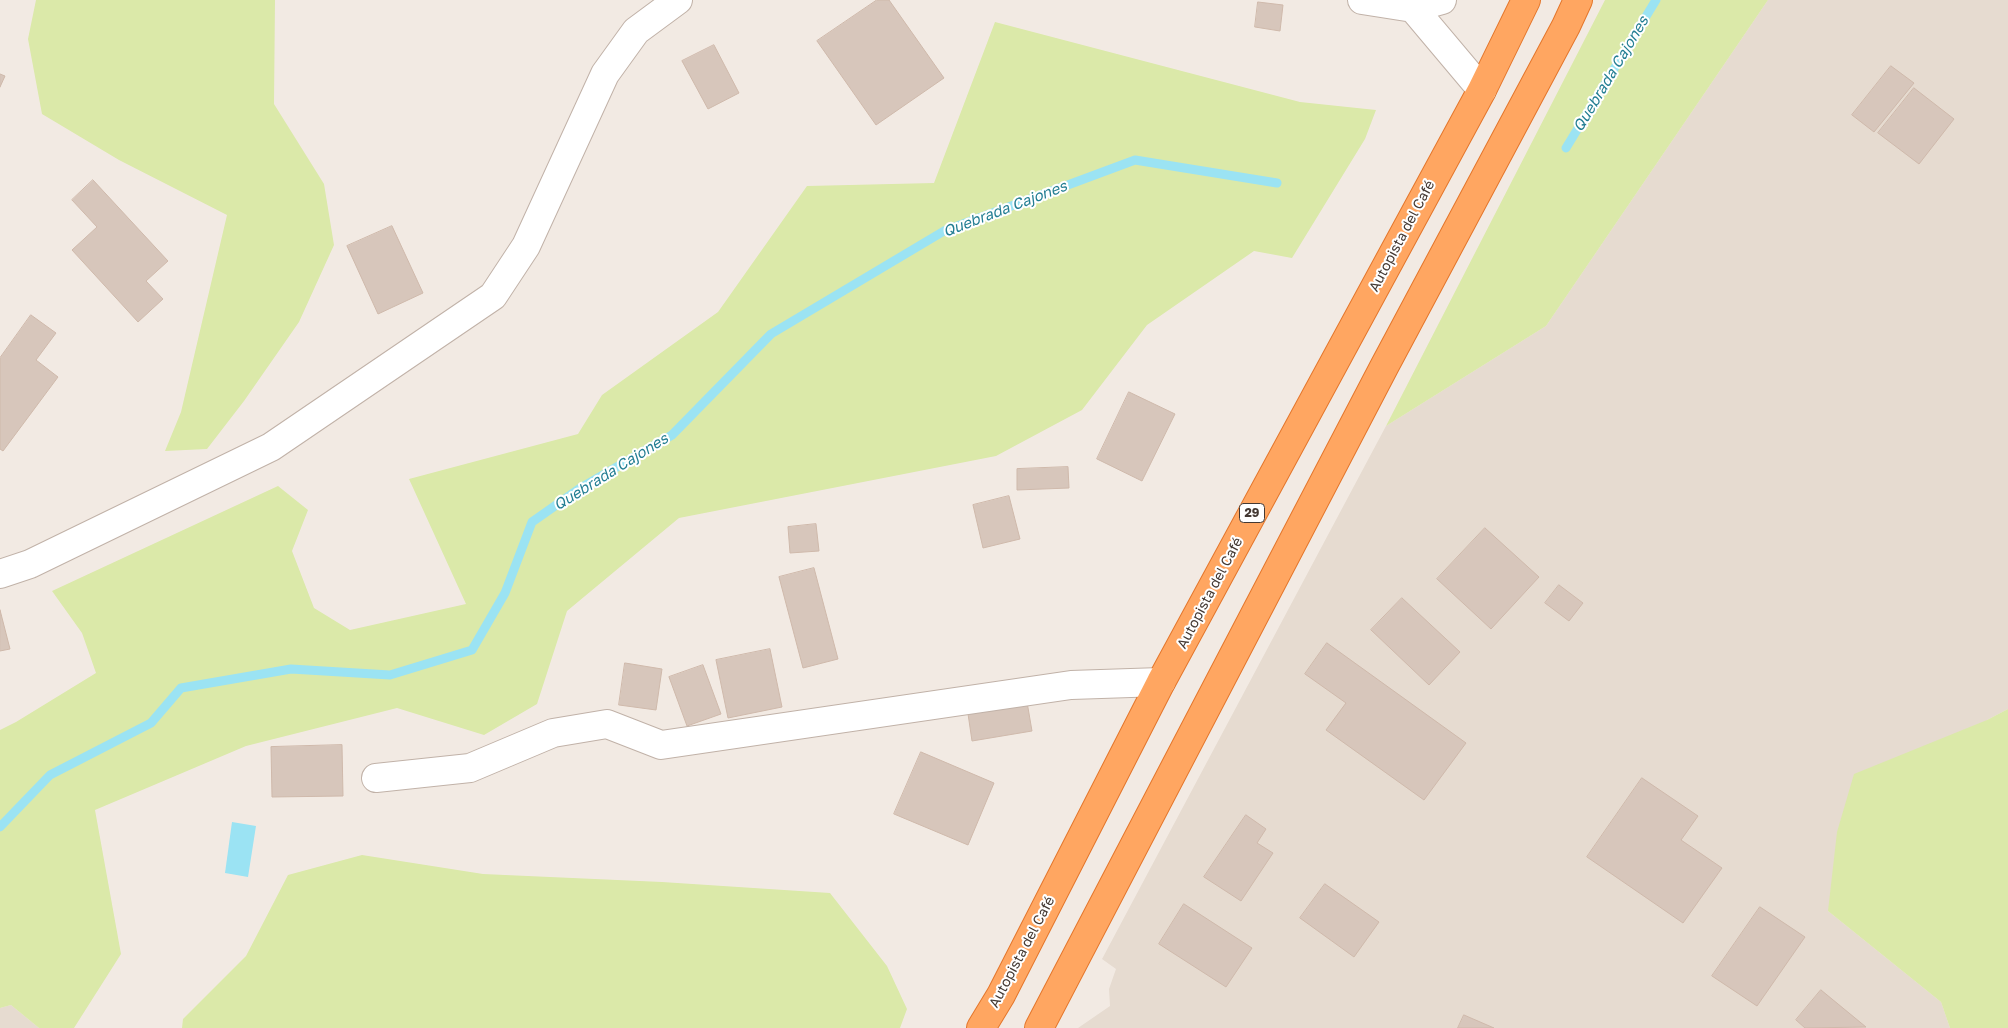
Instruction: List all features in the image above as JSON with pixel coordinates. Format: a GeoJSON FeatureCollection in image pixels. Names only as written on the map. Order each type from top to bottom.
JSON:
{"type":"FeatureCollection","features":[{"type":"Feature","properties":{"kind":"highway","name":"Autopista del Café"},"geometry":{"type":"LineString","coordinates":[[981,1028],[1001,995],[1161,682],[1482,90],[1526,0]]}},
{"type":"Feature","properties":{"kind":"highway"},"geometry":{"type":"LineString","coordinates":[[1039,1028],[1578,0]]}},
{"type":"Feature","properties":{"kind":"street"},"geometry":{"type":"LineString","coordinates":[[0,574],[30,564],[271,447],[493,296],[526,246],[605,74],[636,31],[678,0]]}},
{"type":"Feature","properties":{"kind":"street"},"geometry":{"type":"LineString","coordinates":[[1362,0],[1413,8],[1442,0]]}},
{"type":"Feature","properties":{"kind":"street"},"geometry":{"type":"LineString","coordinates":[[1413,8],[1482,90]]}},
{"type":"Feature","properties":{"kind":"street"},"geometry":{"type":"LineString","coordinates":[[376,778],[470,768],[553,733],[607,724],[661,745],[1071,685],[1161,682]]}},
{"type":"Feature","properties":{"kind":"shaded area"},"geometry":{"type":"Polygon","coordinates":[[[1768,0],[2008,0],[2008,709],[1987,720],[1828,911],[1941,1002],[1950,1028],[1078,1028],[1110,1006],[1109,989],[1116,969],[1102,959],[1386,426],[1546,326],[1768,0]]]}},
{"type":"Feature","properties":{"kind":"shaded area"},"geometry":{"type":"Polygon","coordinates":[[[11,1005],[39,1028],[0,1028],[0,1008],[11,1005]]]}},
{"type":"Feature","properties":{"kind":"green space"},"geometry":{"type":"Polygon","coordinates":[[[36,0],[275,0],[274,104],[324,184],[334,245],[299,322],[244,401],[207,449],[165,451],[181,412],[227,215],[119,160],[42,114],[28,39],[36,0]]]}},
{"type":"Feature","properties":{"kind":"green space"},"geometry":{"type":"Polygon","coordinates":[[[1605,0],[1768,0],[1546,326],[1386,426],[1605,0]]]}},
{"type":"Feature","properties":{"kind":"green space"},"geometry":{"type":"Polygon","coordinates":[[[995,22],[1300,102],[1376,110],[1365,139],[1292,258],[1254,251],[1147,325],[1082,410],[996,456],[679,518],[567,611],[537,704],[484,735],[397,708],[246,746],[95,810],[121,954],[74,1028],[39,1028],[11,1005],[0,1008],[0,730],[96,673],[82,633],[52,591],[278,486],[308,510],[292,551],[314,608],[350,630],[466,604],[409,479],[578,434],[602,395],[718,312],[807,186],[934,183],[995,22]]]}},
{"type":"Feature","properties":{"kind":"green space"},"geometry":{"type":"Polygon","coordinates":[[[2008,709],[2008,1028],[1950,1028],[1941,1002],[1828,911],[1837,832],[1854,774],[1987,720],[2008,709]]]}},
{"type":"Feature","properties":{"kind":"green space"},"geometry":{"type":"Polygon","coordinates":[[[362,855],[483,874],[662,882],[830,893],[887,966],[907,1009],[900,1028],[182,1028],[183,1019],[246,956],[288,875],[362,855]]]}},
{"type":"Feature","properties":{"kind":"water"},"geometry":{"type":"Polygon","coordinates":[[[232,822],[256,826],[248,877],[225,873],[232,822]]]}},
{"type":"Feature","properties":{"kind":"building"},"geometry":{"type":"Polygon","coordinates":[[[877,0],[889,0],[944,78],[876,125],[817,41],[877,0]]]}},
{"type":"Feature","properties":{"kind":"building"},"geometry":{"type":"Polygon","coordinates":[[[1258,2],[1283,5],[1280,31],[1255,27],[1258,2]]]}},
{"type":"Feature","properties":{"kind":"building"},"geometry":{"type":"Polygon","coordinates":[[[714,45],[739,93],[708,109],[682,61],[714,45]]]}},
{"type":"Feature","properties":{"kind":"building"},"geometry":{"type":"Polygon","coordinates":[[[1891,66],[1914,83],[1874,132],[1852,115],[1891,66]]]}},
{"type":"Feature","properties":{"kind":"building"},"geometry":{"type":"Polygon","coordinates":[[[0,74],[5,76],[0,87],[0,74]]]}},
{"type":"Feature","properties":{"kind":"building"},"geometry":{"type":"Polygon","coordinates":[[[1914,88],[1954,119],[1919,164],[1878,133],[1914,88]]]}},
{"type":"Feature","properties":{"kind":"building"},"geometry":{"type":"Polygon","coordinates":[[[93,180],[168,261],[146,281],[163,299],[138,322],[72,250],[97,227],[72,200],[93,180]]]}},
{"type":"Feature","properties":{"kind":"building"},"geometry":{"type":"Polygon","coordinates":[[[392,226],[423,293],[378,314],[347,246],[392,226]]]}},
{"type":"Feature","properties":{"kind":"building"},"geometry":{"type":"Polygon","coordinates":[[[31,315],[56,333],[36,360],[58,377],[3,451],[0,449],[0,358],[31,315]]]}},
{"type":"Feature","properties":{"kind":"building"},"geometry":{"type":"Polygon","coordinates":[[[1129,392],[1175,414],[1142,481],[1097,459],[1129,392]]]}},
{"type":"Feature","properties":{"kind":"building"},"geometry":{"type":"Polygon","coordinates":[[[1068,467],[1069,488],[1017,490],[1017,469],[1068,467]]]}},
{"type":"Feature","properties":{"kind":"building"},"geometry":{"type":"Polygon","coordinates":[[[1009,496],[1020,539],[983,548],[973,505],[1009,496]]]}},
{"type":"Feature","properties":{"kind":"building"},"geometry":{"type":"Polygon","coordinates":[[[816,524],[819,551],[790,553],[788,527],[816,524]]]}},
{"type":"Feature","properties":{"kind":"building"},"geometry":{"type":"Polygon","coordinates":[[[1485,528],[1539,577],[1491,629],[1437,579],[1485,528]]]}},
{"type":"Feature","properties":{"kind":"building"},"geometry":{"type":"Polygon","coordinates":[[[814,568],[838,659],[803,668],[779,577],[814,568]]]}},
{"type":"Feature","properties":{"kind":"building"},"geometry":{"type":"Polygon","coordinates":[[[1559,585],[1583,603],[1569,621],[1545,603],[1559,585]]]}},
{"type":"Feature","properties":{"kind":"building"},"geometry":{"type":"Polygon","coordinates":[[[1402,598],[1460,652],[1429,685],[1371,630],[1402,598]]]}},
{"type":"Feature","properties":{"kind":"building"},"geometry":{"type":"Polygon","coordinates":[[[0,610],[10,649],[0,651],[0,610]]]}},
{"type":"Feature","properties":{"kind":"building"},"geometry":{"type":"Polygon","coordinates":[[[1327,643],[1466,743],[1424,800],[1326,730],[1346,703],[1305,674],[1327,643]]]}},
{"type":"Feature","properties":{"kind":"building"},"geometry":{"type":"Polygon","coordinates":[[[770,649],[782,707],[728,718],[716,660],[770,649]]]}},
{"type":"Feature","properties":{"kind":"building"},"geometry":{"type":"Polygon","coordinates":[[[625,663],[662,669],[656,710],[619,705],[625,663]]]}},
{"type":"Feature","properties":{"kind":"building"},"geometry":{"type":"Polygon","coordinates":[[[703,665],[721,714],[687,726],[669,677],[703,665]]]}},
{"type":"Feature","properties":{"kind":"building"},"geometry":{"type":"Polygon","coordinates":[[[1026,696],[1032,731],[972,741],[967,707],[1026,696]]]}},
{"type":"Feature","properties":{"kind":"building"},"geometry":{"type":"Polygon","coordinates":[[[342,745],[343,796],[272,797],[271,747],[342,745]]]}},
{"type":"Feature","properties":{"kind":"building"},"geometry":{"type":"Polygon","coordinates":[[[921,752],[994,783],[968,845],[894,814],[921,752]]]}},
{"type":"Feature","properties":{"kind":"building"},"geometry":{"type":"Polygon","coordinates":[[[1642,778],[1698,816],[1681,840],[1722,868],[1683,923],[1587,857],[1642,778]]]}},
{"type":"Feature","properties":{"kind":"building"},"geometry":{"type":"Polygon","coordinates":[[[1246,815],[1266,829],[1257,843],[1273,853],[1241,901],[1204,877],[1246,815]]]}},
{"type":"Feature","properties":{"kind":"building"},"geometry":{"type":"Polygon","coordinates":[[[1325,884],[1379,922],[1354,957],[1300,918],[1325,884]]]}},
{"type":"Feature","properties":{"kind":"building"},"geometry":{"type":"Polygon","coordinates":[[[1184,904],[1252,948],[1226,987],[1159,944],[1184,904]]]}},
{"type":"Feature","properties":{"kind":"building"},"geometry":{"type":"Polygon","coordinates":[[[1760,907],[1805,937],[1757,1006],[1712,976],[1760,907]]]}},
{"type":"Feature","properties":{"kind":"building"},"geometry":{"type":"Polygon","coordinates":[[[1821,990],[1866,1027],[1805,1028],[1796,1020],[1821,990]]]}},
{"type":"Feature","properties":{"kind":"building"},"geometry":{"type":"Polygon","coordinates":[[[1464,1015],[1494,1028],[1458,1028],[1464,1015]]]}},
{"type":"Feature","properties":{"kind":"waterway","name":"Quebrada Cajones"},"geometry":{"type":"LineString","coordinates":[[1566,148],[1656,0]]}},
{"type":"Feature","properties":{"kind":"waterway","name":"Quebrada Cajones"},"geometry":{"type":"LineString","coordinates":[[0,827],[50,775],[151,723],[181,688],[291,669],[390,675],[472,650],[505,593],[532,522],[579,489],[672,435],[771,334],[944,231],[1135,160],[1277,183]]}}]}
